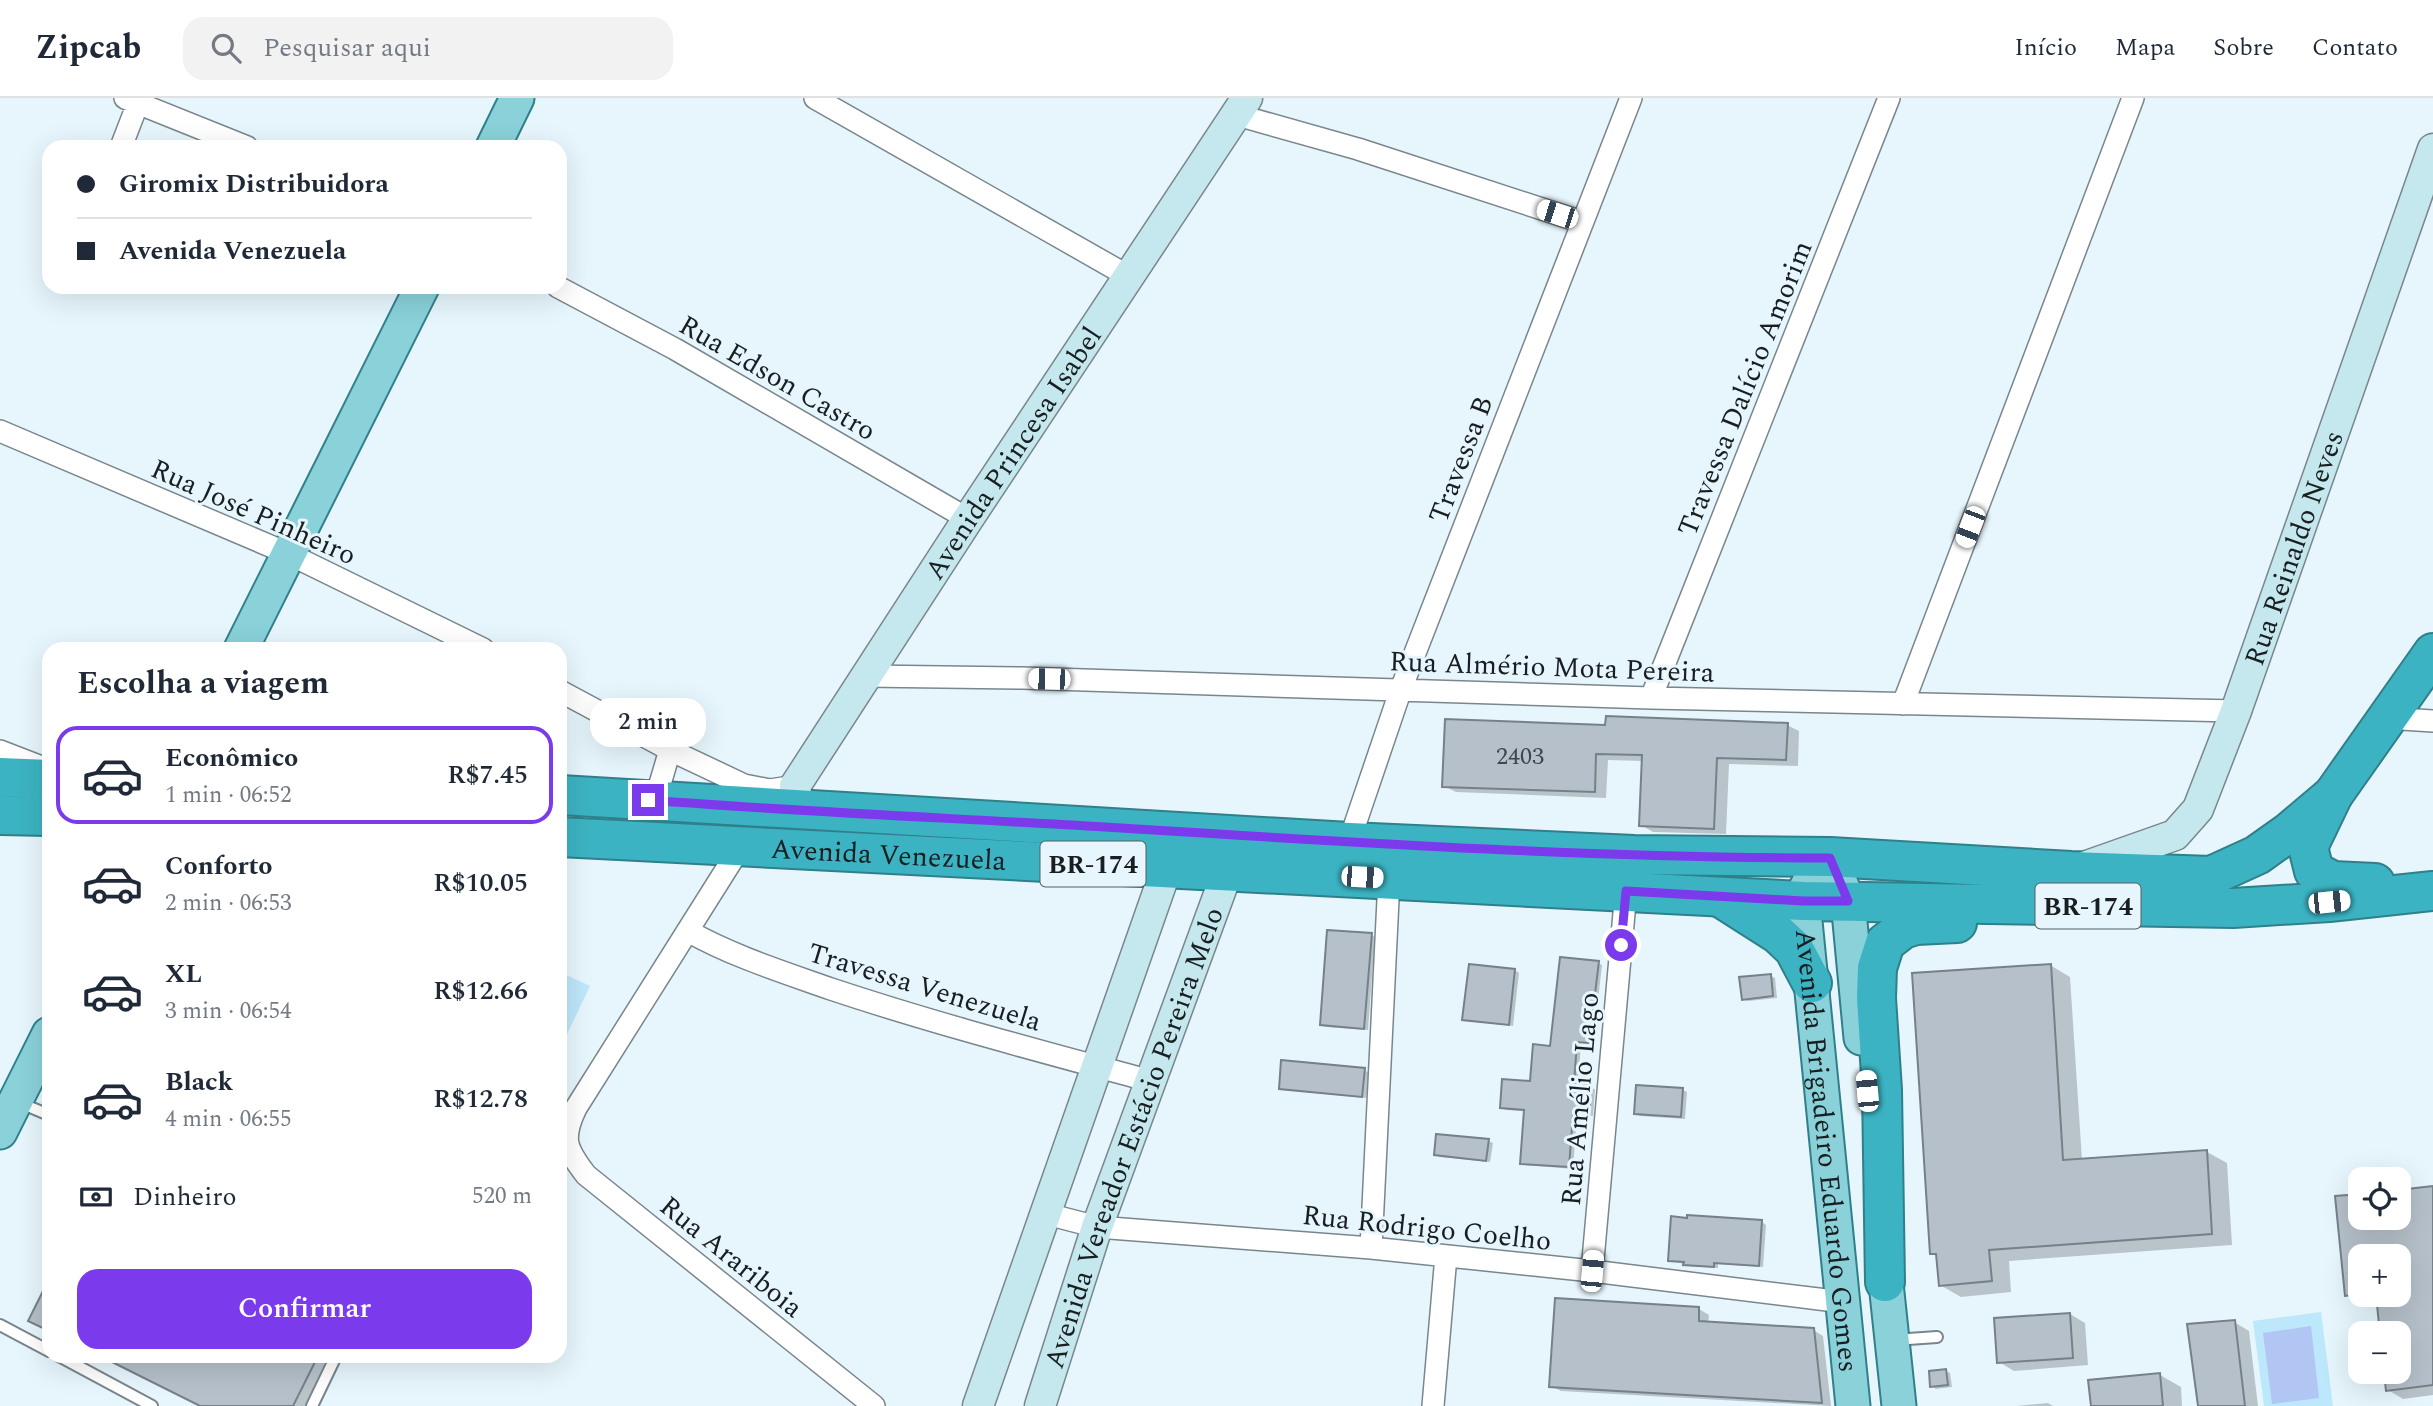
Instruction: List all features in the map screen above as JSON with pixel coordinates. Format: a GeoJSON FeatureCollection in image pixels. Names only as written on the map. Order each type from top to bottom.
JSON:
{"type":"FeatureCollection","features":[{"type":"Feature","properties":{"kind":"highway","name":"BR-174"},"geometry":{"type":"LineString","coordinates":[[2433,653],[2333,795],[2308,847],[2314,871],[2333,881],[2433,889]]}},
{"type":"Feature","properties":{"kind":"highway"},"geometry":{"type":"LineString","coordinates":[[0,777],[42,779]]}},
{"type":"Feature","properties":{"kind":"highway","name":"Avenida Venezuela"},"geometry":{"type":"LineString","coordinates":[[567,795],[648,800],[801,799],[938,817],[1349,842],[1634,855],[1826,858],[2023,867],[2071,872],[2211,876],[2257,855],[2333,795]]}},
{"type":"Feature","properties":{"kind":"highway"},"geometry":{"type":"LineString","coordinates":[[0,815],[42,816]]}},
{"type":"Feature","properties":{"kind":"highway"},"geometry":{"type":"LineString","coordinates":[[923,855],[945,850],[952,838],[951,828],[938,817]]}},
{"type":"Feature","properties":{"kind":"highway","name":"Avenida Venezuela"},"geometry":{"type":"LineString","coordinates":[[567,837],[1803,901],[2234,908],[2329,902],[2433,889]]}},
{"type":"Feature","properties":{"kind":"highway"},"geometry":{"type":"LineString","coordinates":[[1718,896],[1778,934],[1794,949],[1812,983]]}},
{"type":"Feature","properties":{"kind":"highway"},"geometry":{"type":"LineString","coordinates":[[1885,1282],[1882,1090],[1875,978],[1885,943],[1903,929],[1925,925],[2137,916],[2234,908]]}},
{"type":"Feature","properties":{"kind":"main road"},"geometry":{"type":"LineString","coordinates":[[496,140],[517,98]]}},
{"type":"Feature","properties":{"kind":"main road"},"geometry":{"type":"LineString","coordinates":[[245,642],[419,294]]}},
{"type":"Feature","properties":{"kind":"main road","name":"Avenida Brigadeiro Eduardo Gomes"},"geometry":{"type":"LineString","coordinates":[[1853,1406],[1803,901],[1806,888],[1826,858],[1848,901],[1899,1406]]}},
{"type":"Feature","properties":{"kind":"main road"},"geometry":{"type":"LineString","coordinates":[[0,1132],[42,1048]]}},
{"type":"Feature","properties":{"kind":"street"},"geometry":{"type":"LineString","coordinates":[[815,98],[1128,276]]}},
{"type":"Feature","properties":{"kind":"street","name":"Travessa B"},"geometry":{"type":"LineString","coordinates":[[1349,842],[1401,689],[1632,98]]}},
{"type":"Feature","properties":{"kind":"street","name":"Travessa Dalício Amorim"},"geometry":{"type":"LineString","coordinates":[[1651,698],[1889,98]]}},
{"type":"Feature","properties":{"kind":"street"},"geometry":{"type":"LineString","coordinates":[[1903,704],[2133,98]]}},
{"type":"Feature","properties":{"kind":"street"},"geometry":{"type":"LineString","coordinates":[[123,140],[132,101],[230,140]]}},
{"type":"Feature","properties":{"kind":"street"},"geometry":{"type":"LineString","coordinates":[[1242,106],[1358,149],[1582,222]]}},
{"type":"Feature","properties":{"kind":"street","name":"Avenida Princesa Isabel"},"geometry":{"type":"LineString","coordinates":[[801,799],[866,676],[1242,106]]}},
{"type":"Feature","properties":{"kind":"street","name":"Rua Reinaldo Neves"},"geometry":{"type":"LineString","coordinates":[[2071,872],[2175,835],[2198,808],[2236,711],[2433,149]]}},
{"type":"Feature","properties":{"kind":"street","name":"Rua Edson Castro"},"geometry":{"type":"LineString","coordinates":[[567,292],[675,349],[968,519]]}},
{"type":"Feature","properties":{"kind":"street","name":"Rua José Pinheiro"},"geometry":{"type":"LineString","coordinates":[[0,431],[289,554],[469,642]]}},
{"type":"Feature","properties":{"kind":"street","name":"Rua Almério Mota Pereira"},"geometry":{"type":"LineString","coordinates":[[866,676],[2236,711]]}},
{"type":"Feature","properties":{"kind":"street"},"geometry":{"type":"LineString","coordinates":[[567,695],[670,750],[744,785],[801,799]]}},
{"type":"Feature","properties":{"kind":"street"},"geometry":{"type":"LineString","coordinates":[[2386,718],[2433,721]]}},
{"type":"Feature","properties":{"kind":"street"},"geometry":{"type":"LineString","coordinates":[[648,800],[660,784],[670,750]]}},
{"type":"Feature","properties":{"kind":"street"},"geometry":{"type":"LineString","coordinates":[[0,751],[42,767]]}},
{"type":"Feature","properties":{"kind":"street"},"geometry":{"type":"LineString","coordinates":[[688,930],[741,846]]}},
{"type":"Feature","properties":{"kind":"street","name":"Avenida Vereador Estácio Pereira Melo"},"geometry":{"type":"LineString","coordinates":[[978,1406],[1167,867]]}},
{"type":"Feature","properties":{"kind":"street","name":"Avenida Vereador Estácio Pereira Melo"},"geometry":{"type":"LineString","coordinates":[[1040,1406],[1097,1227],[1228,870]]}},
{"type":"Feature","properties":{"kind":"street"},"geometry":{"type":"LineString","coordinates":[[1371,1248],[1389,879]]}},
{"type":"Feature","properties":{"kind":"street","name":"Rua Amélio Lago"},"geometry":{"type":"LineString","coordinates":[[1592,1271],[1626,891]]}},
{"type":"Feature","properties":{"kind":"street","name":"Travessa Venezuela"},"geometry":{"type":"LineString","coordinates":[[688,930],[706,941],[801,979],[873,1003],[1150,1081]]}},
{"type":"Feature","properties":{"kind":"street","name":"Rua Arariboia"},"geometry":{"type":"LineString","coordinates":[[567,1126],[688,930]]}},
{"type":"Feature","properties":{"kind":"street","name":"Rua Arariboia"},"geometry":{"type":"LineString","coordinates":[[567,1143],[571,1156],[586,1175],[874,1406]]}},
{"type":"Feature","properties":{"kind":"street","name":"Rua Rodrigo Coelho"},"geometry":{"type":"LineString","coordinates":[[1047,1214],[1097,1227],[1371,1248],[1592,1271],[1843,1302]]}},
{"type":"Feature","properties":{"kind":"street"},"geometry":{"type":"LineString","coordinates":[[1433,1406],[1446,1256]]}},
{"type":"Feature","properties":{"kind":"lane"},"geometry":{"type":"LineString","coordinates":[[16,1101],[42,1112]]}},
{"type":"Feature","properties":{"kind":"lane"},"geometry":{"type":"LineString","coordinates":[[0,1325],[42,1347]]}},
{"type":"Feature","properties":{"kind":"lane"},"geometry":{"type":"LineString","coordinates":[[1892,1340],[1937,1337]]}},
{"type":"Feature","properties":{"kind":"lane"},"geometry":{"type":"LineString","coordinates":[[71,1363],[152,1406]]}},
{"type":"Feature","properties":{"kind":"lane"},"geometry":{"type":"LineString","coordinates":[[312,1406],[333,1363]]}},
{"type":"Feature","properties":{"kind":"shaded area"},"geometry":{"type":"Polygon","coordinates":[[[567,975],[590,986],[567,1034],[567,975]]]}},
{"type":"Feature","properties":{"kind":"shaded area"},"geometry":{"type":"Polygon","coordinates":[[[2321,1312],[2333,1406],[2264,1406],[2253,1321],[2321,1312]]]}},
{"type":"Feature","properties":{"kind":"shaded area"},"geometry":{"type":"Polygon","coordinates":[[[2311,1326],[2319,1398],[2272,1404],[2263,1333],[2311,1326]]]}},
{"type":"Feature","properties":{"kind":"building"},"geometry":{"type":"Polygon","coordinates":[[[1606,716],[1788,723],[1786,760],[1717,758],[1714,829],[1639,826],[1642,755],[1596,754],[1595,792],[1442,787],[1445,719],[1605,725],[1606,716]]]}},
{"type":"Feature","properties":{"kind":"building"},"geometry":{"type":"Polygon","coordinates":[[[1327,930],[1372,933],[1364,1029],[1320,1025],[1327,930]]]}},
{"type":"Feature","properties":{"kind":"building"},"geometry":{"type":"Polygon","coordinates":[[[1560,957],[1599,961],[1589,1043],[1577,1042],[1574,1084],[1591,1085],[1589,1115],[1573,1114],[1569,1167],[1520,1164],[1524,1110],[1500,1108],[1502,1079],[1530,1081],[1533,1044],[1550,1046],[1560,957]]]}},
{"type":"Feature","properties":{"kind":"building"},"geometry":{"type":"Polygon","coordinates":[[[1469,964],[1515,969],[1509,1025],[1462,1020],[1469,964]]]}},
{"type":"Feature","properties":{"kind":"building"},"geometry":{"type":"Polygon","coordinates":[[[2051,964],[2063,1160],[2207,1150],[2212,1234],[1989,1250],[1992,1281],[1939,1286],[1936,1254],[1930,1254],[1912,973],[2051,964]]]}},
{"type":"Feature","properties":{"kind":"building"},"geometry":{"type":"Polygon","coordinates":[[[1771,974],[1773,996],[1742,1000],[1739,977],[1771,974]]]}},
{"type":"Feature","properties":{"kind":"building"},"geometry":{"type":"Polygon","coordinates":[[[1281,1060],[1365,1068],[1362,1097],[1279,1089],[1281,1060]]]}},
{"type":"Feature","properties":{"kind":"building"},"geometry":{"type":"Polygon","coordinates":[[[1636,1085],[1683,1088],[1681,1117],[1634,1114],[1636,1085]]]}},
{"type":"Feature","properties":{"kind":"building"},"geometry":{"type":"Polygon","coordinates":[[[1436,1134],[1489,1139],[1486,1161],[1434,1155],[1436,1134]]]}},
{"type":"Feature","properties":{"kind":"building"},"geometry":{"type":"Polygon","coordinates":[[[2433,1186],[2433,1385],[2386,1391],[2385,1384],[2411,1384],[2411,1321],[2379,1321],[2377,1307],[2411,1307],[2411,1244],[2348,1244],[2348,1296],[2345,1296],[2335,1196],[2348,1195],[2348,1230],[2411,1230],[2411,1189],[2433,1186]]]}},
{"type":"Feature","properties":{"kind":"building"},"geometry":{"type":"Polygon","coordinates":[[[1687,1215],[1762,1220],[1759,1266],[1714,1263],[1714,1267],[1668,1261],[1671,1216],[1687,1218],[1687,1215]]]}},
{"type":"Feature","properties":{"kind":"building"},"geometry":{"type":"Polygon","coordinates":[[[42,1293],[42,1328],[28,1321],[42,1293]]]}},
{"type":"Feature","properties":{"kind":"building"},"geometry":{"type":"Polygon","coordinates":[[[1555,1298],[1699,1307],[1699,1321],[1814,1328],[1822,1403],[1549,1387],[1555,1298]]]}},
{"type":"Feature","properties":{"kind":"building"},"geometry":{"type":"Polygon","coordinates":[[[2070,1313],[2073,1358],[1997,1363],[1994,1318],[2070,1313]]]}},
{"type":"Feature","properties":{"kind":"building"},"geometry":{"type":"Polygon","coordinates":[[[2235,1320],[2245,1406],[2198,1406],[2187,1324],[2235,1320]]]}},
{"type":"Feature","properties":{"kind":"building"},"geometry":{"type":"Polygon","coordinates":[[[114,1363],[314,1363],[293,1406],[200,1406],[114,1363]]]}},
{"type":"Feature","properties":{"kind":"building"},"geometry":{"type":"Polygon","coordinates":[[[1946,1369],[1948,1385],[1930,1387],[1929,1371],[1946,1369]]]}},
{"type":"Feature","properties":{"kind":"building"},"geometry":{"type":"Polygon","coordinates":[[[2160,1373],[2163,1406],[2091,1406],[2088,1380],[2160,1373]]]}},
{"type":"Feature","properties":{"kind":"route"},"geometry":{"type":"LineString","coordinates":[[648,800],[756,809],[938,817],[1349,842],[1634,855],[1830,858],[1848,901],[1626,891],[1621,945]]}}]}
